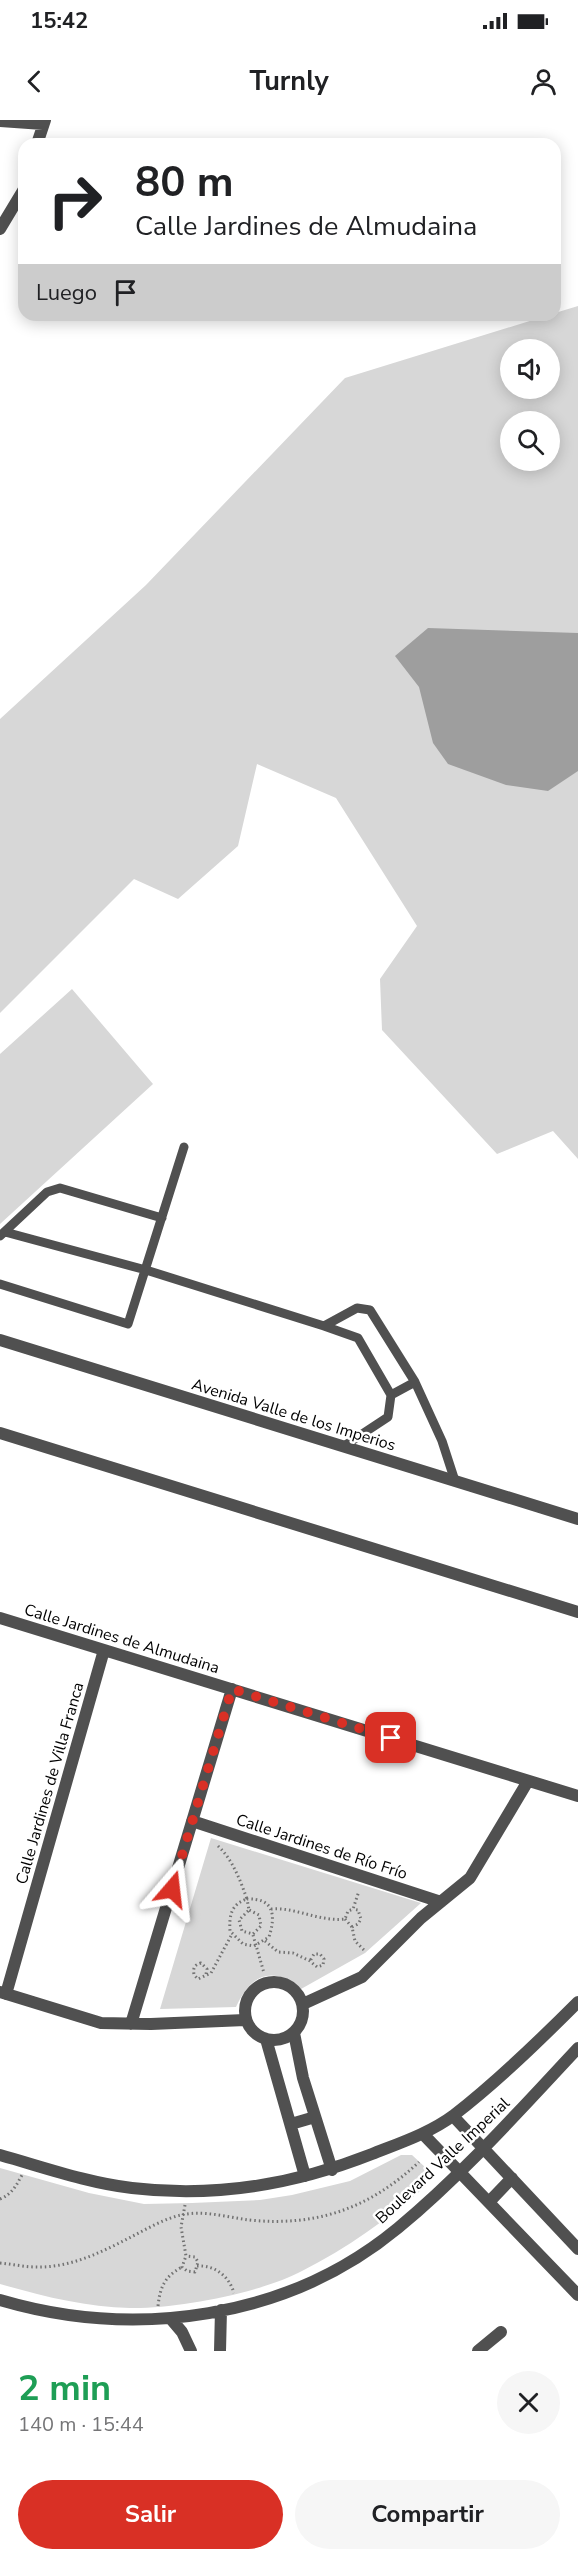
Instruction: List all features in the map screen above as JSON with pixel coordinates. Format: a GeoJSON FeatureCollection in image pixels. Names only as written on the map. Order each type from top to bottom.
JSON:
{"type":"FeatureCollection","features":[{"type":"Feature","properties":{"kind":"street"},"geometry":{"type":"LineString","coordinates":[[0,122],[44,122],[39,138]]}},
{"type":"Feature","properties":{"kind":"street"},"geometry":{"type":"LineString","coordinates":[[0,229],[18,199]]}},
{"type":"Feature","properties":{"kind":"street","name":"Avenida Valle de los Imperios"},"geometry":{"type":"LineString","coordinates":[[0,1340],[578,1519]]}},
{"type":"Feature","properties":{"kind":"street"},"geometry":{"type":"LineString","coordinates":[[0,1433],[578,1612]]}},
{"type":"Feature","properties":{"kind":"street","name":"Calle Jardines de Almudaina"},"geometry":{"type":"LineString","coordinates":[[0,1618],[578,1796]]}},
{"type":"Feature","properties":{"kind":"street","name":"Calle Jardines de Villa Franca"},"geometry":{"type":"LineString","coordinates":[[3,1993],[104,1650]]}},
{"type":"Feature","properties":{"kind":"street"},"geometry":{"type":"LineString","coordinates":[[131,2024],[232,1689]]}},
{"type":"Feature","properties":{"kind":"street"},"geometry":{"type":"LineString","coordinates":[[303,2004],[362,1977],[421,1918],[470,1878],[528,1781]]}},
{"type":"Feature","properties":{"kind":"street","name":"Calle Jardines de Río Frío"},"geometry":{"type":"LineString","coordinates":[[192,1821],[441,1902]]}},
{"type":"Feature","properties":{"kind":"street"},"geometry":{"type":"LineString","coordinates":[[266,1982],[282,1982],[296,1990],[303,2004],[302,2020],[294,2033],[281,2040],[266,2039],[253,2032],[245,2020],[244,2004],[252,1990],[266,1982]]}},
{"type":"Feature","properties":{"kind":"street"},"geometry":{"type":"LineString","coordinates":[[3,1993],[101,2023],[245,2020]]}},
{"type":"Feature","properties":{"kind":"street","name":"Boulevard Valle Imperial"},"geometry":{"type":"LineString","coordinates":[[0,2155],[130,2188],[178,2192],[242,2188],[332,2170],[423,2134],[453,2116],[538,2041],[578,2002]]}},
{"type":"Feature","properties":{"kind":"street"},"geometry":{"type":"LineString","coordinates":[[294,2033],[303,2078],[332,2170]]}},
{"type":"Feature","properties":{"kind":"street"},"geometry":{"type":"LineString","coordinates":[[266,2039],[305,2176]]}},
{"type":"Feature","properties":{"kind":"street","name":"Boulevard Valle Imperial"},"geometry":{"type":"LineString","coordinates":[[0,2300],[64,2314],[107,2319],[171,2319],[261,2302],[316,2281],[358,2256],[398,2228],[484,2148],[578,2048]]}},
{"type":"Feature","properties":{"kind":"street"},"geometry":{"type":"LineString","coordinates":[[453,2116],[578,2248]]}},
{"type":"Feature","properties":{"kind":"street"},"geometry":{"type":"LineString","coordinates":[[291,2124],[315,2117]]}},
{"type":"Feature","properties":{"kind":"street"},"geometry":{"type":"LineString","coordinates":[[423,2134],[578,2295]]}},
{"type":"Feature","properties":{"kind":"street"},"geometry":{"type":"LineString","coordinates":[[489,2202],[512,2178]]}},
{"type":"Feature","properties":{"kind":"street"},"geometry":{"type":"LineString","coordinates":[[220,2351],[221,2310]]}},
{"type":"Feature","properties":{"kind":"street"},"geometry":{"type":"LineString","coordinates":[[171,2319],[182,2332],[191,2351]]}},
{"type":"Feature","properties":{"kind":"street"},"geometry":{"type":"LineString","coordinates":[[478,2351],[501,2332]]}},
{"type":"Feature","properties":{"kind":"lane"},"geometry":{"type":"LineString","coordinates":[[0,1284],[128,1324],[183,1147]]}},
{"type":"Feature","properties":{"kind":"lane"},"geometry":{"type":"LineString","coordinates":[[2,1234],[46,1192],[60,1188],[162,1218]]}},
{"type":"Feature","properties":{"kind":"lane"},"geometry":{"type":"LineString","coordinates":[[2,1234],[146,1270],[358,1338],[391,1395],[388,1417],[344,1446]]}},
{"type":"Feature","properties":{"kind":"lane"},"geometry":{"type":"LineString","coordinates":[[324,1326],[357,1308],[370,1310],[415,1382],[442,1441],[455,1481]]}},
{"type":"Feature","properties":{"kind":"lane"},"geometry":{"type":"LineString","coordinates":[[391,1395],[415,1382]]}},
{"type":"Feature","properties":{"kind":"path"},"geometry":{"type":"LineString","coordinates":[[213,1840],[225,1853],[241,1880],[249,1910]]}},
{"type":"Feature","properties":{"kind":"path"},"geometry":{"type":"LineString","coordinates":[[354,1909],[361,1886]]}},
{"type":"Feature","properties":{"kind":"path"},"geometry":{"type":"LineString","coordinates":[[271,1909],[273,1925],[265,1941],[254,1946],[243,1944],[232,1934],[229,1921],[231,1911],[239,1902],[258,1899],[271,1909],[284,1908],[321,1919],[345,1919],[352,1927],[355,1941],[364,1952]]}},
{"type":"Feature","properties":{"kind":"path"},"geometry":{"type":"LineString","coordinates":[[249,1910],[239,1920],[242,1931],[253,1934]]}},
{"type":"Feature","properties":{"kind":"path"},"geometry":{"type":"LineString","coordinates":[[249,1910],[259,1915],[261,1920],[261,1926],[253,1934],[254,1946],[264,1973]]}},
{"type":"Feature","properties":{"kind":"path"},"geometry":{"type":"LineString","coordinates":[[345,1919],[348,1911],[358,1910],[361,1919],[352,1927]]}},
{"type":"Feature","properties":{"kind":"path"},"geometry":{"type":"LineString","coordinates":[[206,1974],[207,1969],[201,1963],[193,1970],[198,1979],[211,1973],[232,1934]]}},
{"type":"Feature","properties":{"kind":"path"},"geometry":{"type":"LineString","coordinates":[[265,1941],[278,1952],[293,1953],[310,1960],[316,1967],[323,1965],[324,1959],[320,1954],[314,1954],[310,1960]]}},
{"type":"Feature","properties":{"kind":"path"},"geometry":{"type":"LineString","coordinates":[[0,2263],[36,2267],[69,2263],[100,2252],[161,2222],[182,2215],[202,2213],[251,2220],[297,2222],[350,2210],[398,2182],[419,2162]]}},
{"type":"Feature","properties":{"kind":"path"},"geometry":{"type":"LineString","coordinates":[[0,2199],[8,2196],[16,2188],[22,2175]]}},
{"type":"Feature","properties":{"kind":"path"},"geometry":{"type":"LineString","coordinates":[[158,2306],[159,2290],[164,2281],[172,2272],[182,2267],[186,2256],[182,2226],[185,2204]]}},
{"type":"Feature","properties":{"kind":"path"},"geometry":{"type":"LineString","coordinates":[[182,2267],[187,2271],[195,2272],[197,2266],[195,2257],[186,2256]]}},
{"type":"Feature","properties":{"kind":"path"},"geometry":{"type":"LineString","coordinates":[[197,2266],[213,2268],[222,2275],[231,2284],[234,2295]]}},
{"type":"Feature","properties":{"kind":"shaded area"},"geometry":{"type":"Polygon","coordinates":[[[578,306],[578,1159],[553,1131],[497,1154],[382,1030],[380,979],[417,926],[336,798],[257,764],[238,846],[178,899],[134,879],[0,1013],[0,719],[146,585],[345,378],[530,321],[561,321],[561,311],[578,306]]]}},
{"type":"Feature","properties":{"kind":"shaded area"},"geometry":{"type":"Polygon","coordinates":[[[428,628],[578,633],[578,771],[548,791],[506,785],[448,764],[433,743],[419,687],[395,656],[428,628]]]}},
{"type":"Feature","properties":{"kind":"shaded area"},"geometry":{"type":"Polygon","coordinates":[[[72,989],[153,1084],[0,1224],[0,1054],[72,989]]]}},
{"type":"Feature","properties":{"kind":"shaded area"},"geometry":{"type":"Polygon","coordinates":[[[211,1838],[421,1903],[365,1953],[301,1989],[281,1977],[272,1975],[256,1980],[248,1987],[236,2007],[160,2009],[211,1838]]]}},
{"type":"Feature","properties":{"kind":"shaded area"},"geometry":{"type":"Polygon","coordinates":[[[401,2155],[412,2155],[426,2168],[426,2186],[397,2210],[335,2253],[285,2279],[264,2286],[194,2303],[130,2308],[97,2306],[64,2300],[0,2284],[0,2168],[89,2193],[144,2204],[192,2203],[260,2200],[292,2195],[350,2181],[401,2155]]]}},
{"type":"Feature","properties":{"kind":"route"},"geometry":{"type":"LineString","coordinates":[[172,1889],[232,1689],[391,1738]]}}]}
